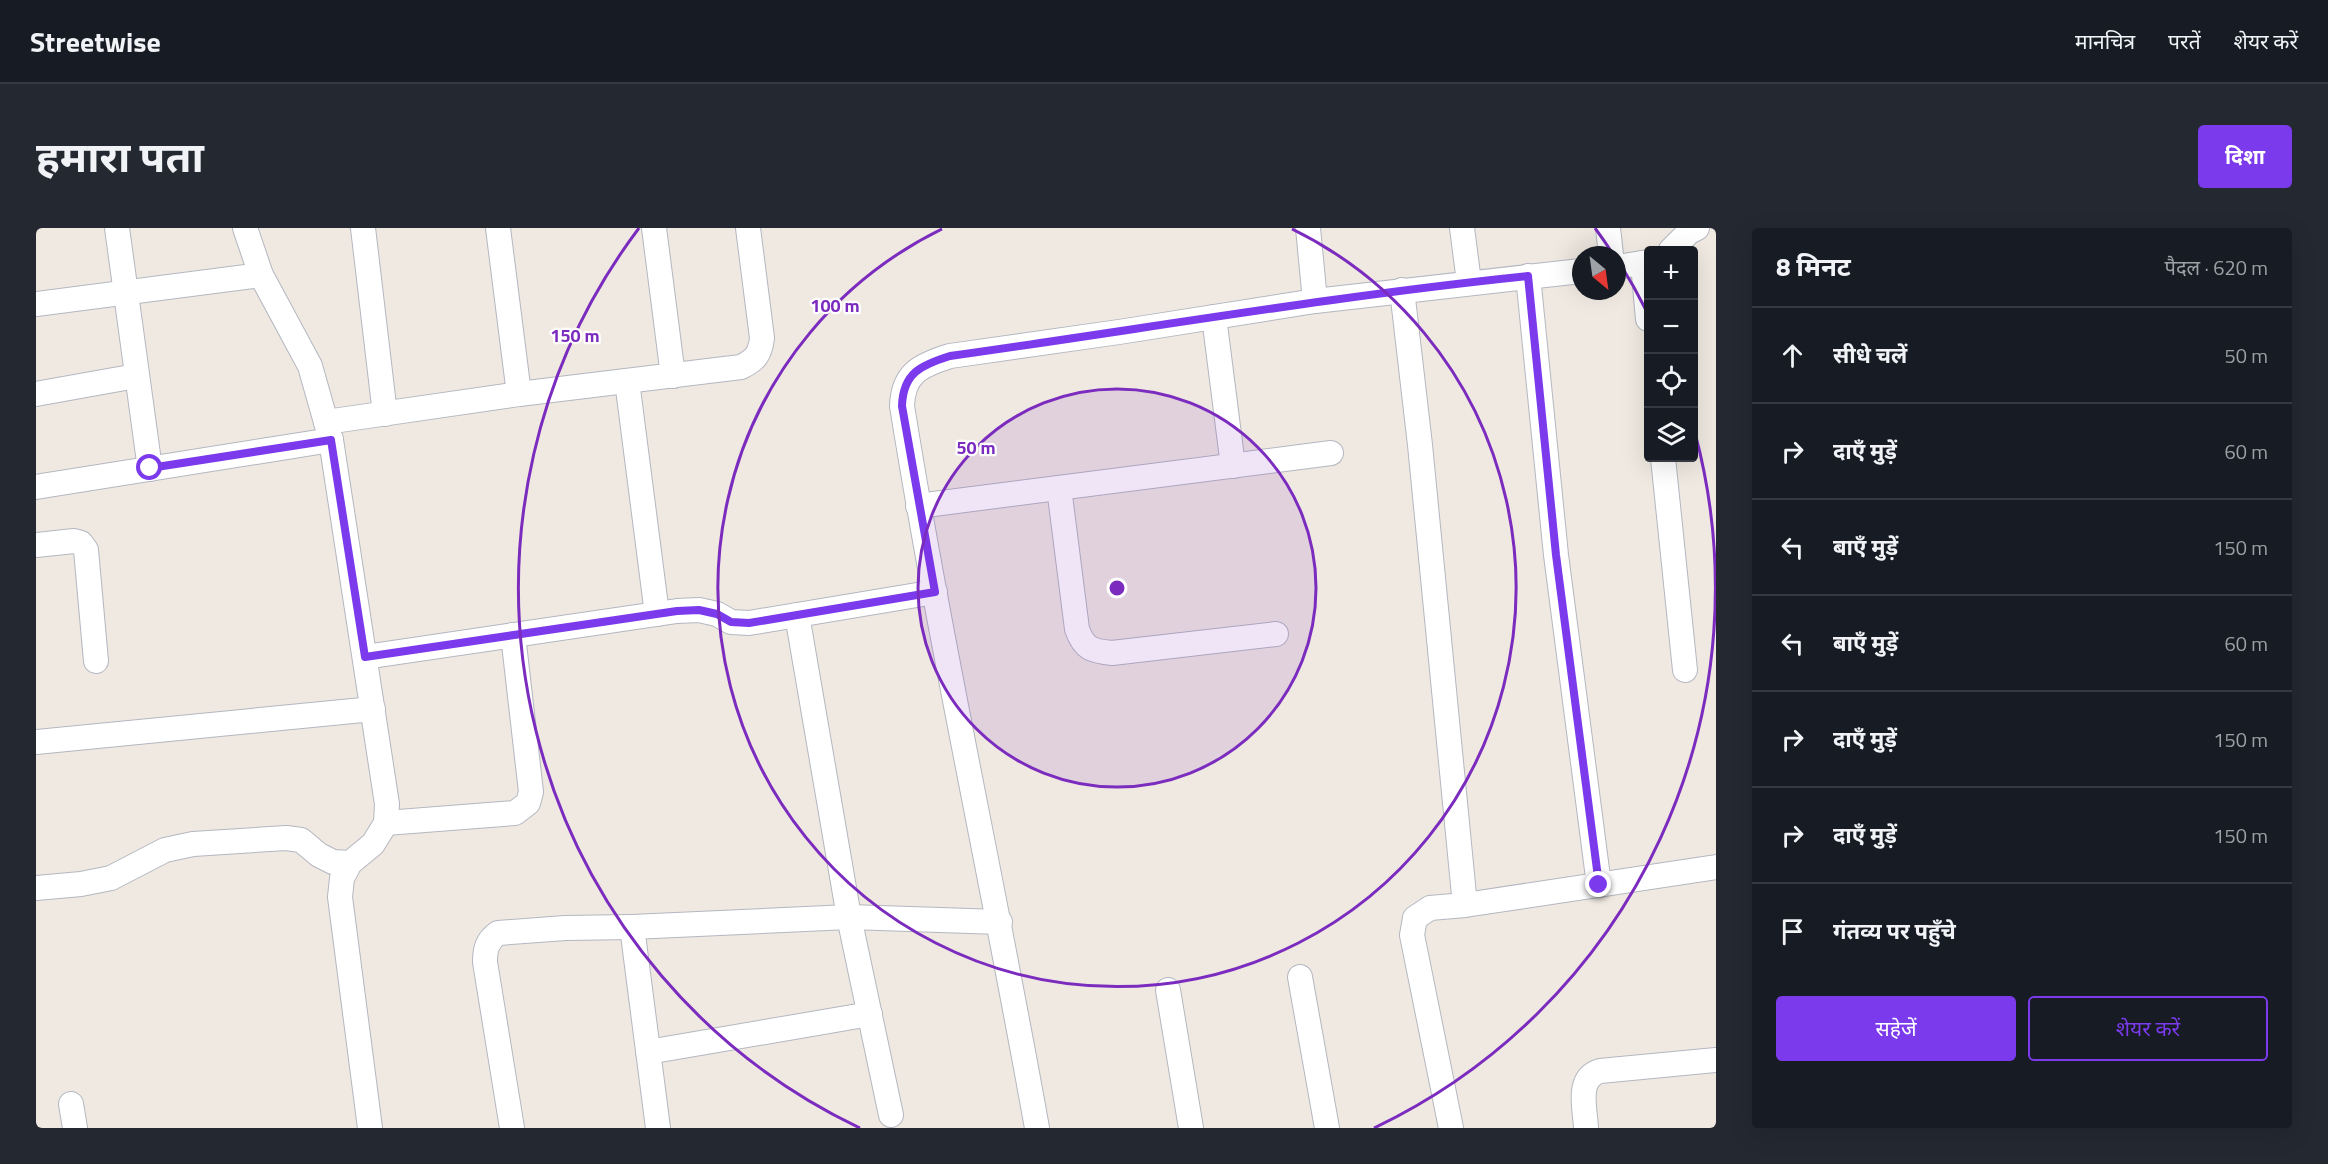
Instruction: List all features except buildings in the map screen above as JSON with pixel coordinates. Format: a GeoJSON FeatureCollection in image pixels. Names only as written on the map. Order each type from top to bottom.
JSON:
{"type":"FeatureCollection","features":[{"type":"Feature","properties":{"kind":"street"},"geometry":{"type":"LineString","coordinates":[[117,228],[150,468]]}},
{"type":"Feature","properties":{"kind":"street"},"geometry":{"type":"LineString","coordinates":[[246,228],[261,275],[310,366],[328,431],[387,804],[386,823],[373,844],[350,863],[342,878],[340,897],[370,1128]]}},
{"type":"Feature","properties":{"kind":"street"},"geometry":{"type":"LineString","coordinates":[[363,228],[386,414]]}},
{"type":"Feature","properties":{"kind":"street"},"geometry":{"type":"LineString","coordinates":[[498,228],[519,394]]}},
{"type":"Feature","properties":{"kind":"street"},"geometry":{"type":"LineString","coordinates":[[654,228],[673,376]]}},
{"type":"Feature","properties":{"kind":"street"},"geometry":{"type":"LineString","coordinates":[[36,487],[150,468],[328,431],[386,414],[519,394],[741,367],[754,360],[760,351],[762,338],[748,228]]}},
{"type":"Feature","properties":{"kind":"street"},"geometry":{"type":"LineString","coordinates":[[1308,228],[1315,301]]}},
{"type":"Feature","properties":{"kind":"street"},"geometry":{"type":"LineString","coordinates":[[1462,228],[1468,282]]}},
{"type":"Feature","properties":{"kind":"street"},"geometry":{"type":"LineString","coordinates":[[1608,228],[1610,246]]}},
{"type":"Feature","properties":{"kind":"street"},"geometry":{"type":"LineString","coordinates":[[1675,246],[1689,232],[1697,228]]}},
{"type":"Feature","properties":{"kind":"street"},"geometry":{"type":"LineString","coordinates":[[1626,265],[1644,262]]}},
{"type":"Feature","properties":{"kind":"street"},"geometry":{"type":"LineString","coordinates":[[1037,1128],[1000,922],[918,506],[902,406],[902,391],[910,376],[926,363],[950,356],[1315,301],[1572,272]]}},
{"type":"Feature","properties":{"kind":"street"},"geometry":{"type":"LineString","coordinates":[[36,304],[261,275]]}},
{"type":"Feature","properties":{"kind":"street"},"geometry":{"type":"LineString","coordinates":[[1528,276],[1556,555],[1599,885]]}},
{"type":"Feature","properties":{"kind":"street"},"geometry":{"type":"LineString","coordinates":[[1402,290],[1420,445],[1465,905]]}},
{"type":"Feature","properties":{"kind":"street"},"geometry":{"type":"LineString","coordinates":[[1214,317],[1233,465]]}},
{"type":"Feature","properties":{"kind":"street"},"geometry":{"type":"LineString","coordinates":[[36,394],[136,376]]}},
{"type":"Feature","properties":{"kind":"street"},"geometry":{"type":"LineString","coordinates":[[627,381],[657,614]]}},
{"type":"Feature","properties":{"kind":"street"},"geometry":{"type":"LineString","coordinates":[[918,506],[1331,453]]}},
{"type":"Feature","properties":{"kind":"street"},"geometry":{"type":"LineString","coordinates":[[1663,462],[1685,669]]}},
{"type":"Feature","properties":{"kind":"street"},"geometry":{"type":"LineString","coordinates":[[1059,488],[1077,629],[1082,642],[1095,651],[1112,653],[1275,634]]}},
{"type":"Feature","properties":{"kind":"street"},"geometry":{"type":"LineString","coordinates":[[36,545],[74,541],[81,543],[86,550],[96,661]]}},
{"type":"Feature","properties":{"kind":"street"},"geometry":{"type":"LineString","coordinates":[[365,657],[657,614],[699,610],[717,614],[731,622],[749,623],[935,592]]}},
{"type":"Feature","properties":{"kind":"street"},"geometry":{"type":"LineString","coordinates":[[797,615],[849,917],[891,1115]]}},
{"type":"Feature","properties":{"kind":"street"},"geometry":{"type":"LineString","coordinates":[[386,823],[515,813],[528,803],[531,792],[513,635]]}},
{"type":"Feature","properties":{"kind":"street"},"geometry":{"type":"LineString","coordinates":[[36,742],[373,710]]}},
{"type":"Feature","properties":{"kind":"street"},"geometry":{"type":"LineString","coordinates":[[36,888],[81,884],[111,878],[165,850],[193,844],[294,838],[301,840],[319,855],[333,862],[350,863]]}},
{"type":"Feature","properties":{"kind":"street"},"geometry":{"type":"LineString","coordinates":[[1451,1128],[1412,935],[1415,918],[1430,908],[1465,905],[1716,867]]}},
{"type":"Feature","properties":{"kind":"street"},"geometry":{"type":"LineString","coordinates":[[512,1128],[485,962],[485,949],[490,939],[498,933],[565,928],[849,917],[1000,922]]}},
{"type":"Feature","properties":{"kind":"street"},"geometry":{"type":"LineString","coordinates":[[632,927],[658,1128]]}},
{"type":"Feature","properties":{"kind":"street"},"geometry":{"type":"LineString","coordinates":[[1300,977],[1327,1128]]}},
{"type":"Feature","properties":{"kind":"street"},"geometry":{"type":"LineString","coordinates":[[1168,990],[1191,1128]]}},
{"type":"Feature","properties":{"kind":"street"},"geometry":{"type":"LineString","coordinates":[[648,1052],[870,1014]]}},
{"type":"Feature","properties":{"kind":"street"},"geometry":{"type":"LineString","coordinates":[[1586,1128],[1584,1085],[1591,1073],[1716,1060]]}},
{"type":"Feature","properties":{"kind":"route"},"geometry":{"type":"LineString","coordinates":[[150,468],[331,440],[365,657],[677,611],[699,610],[717,614],[731,622],[749,623],[935,592],[902,406],[902,391],[910,376],[926,363],[950,356],[1119,333],[1315,301],[1528,276],[1556,555],[1599,885]]}}]}
